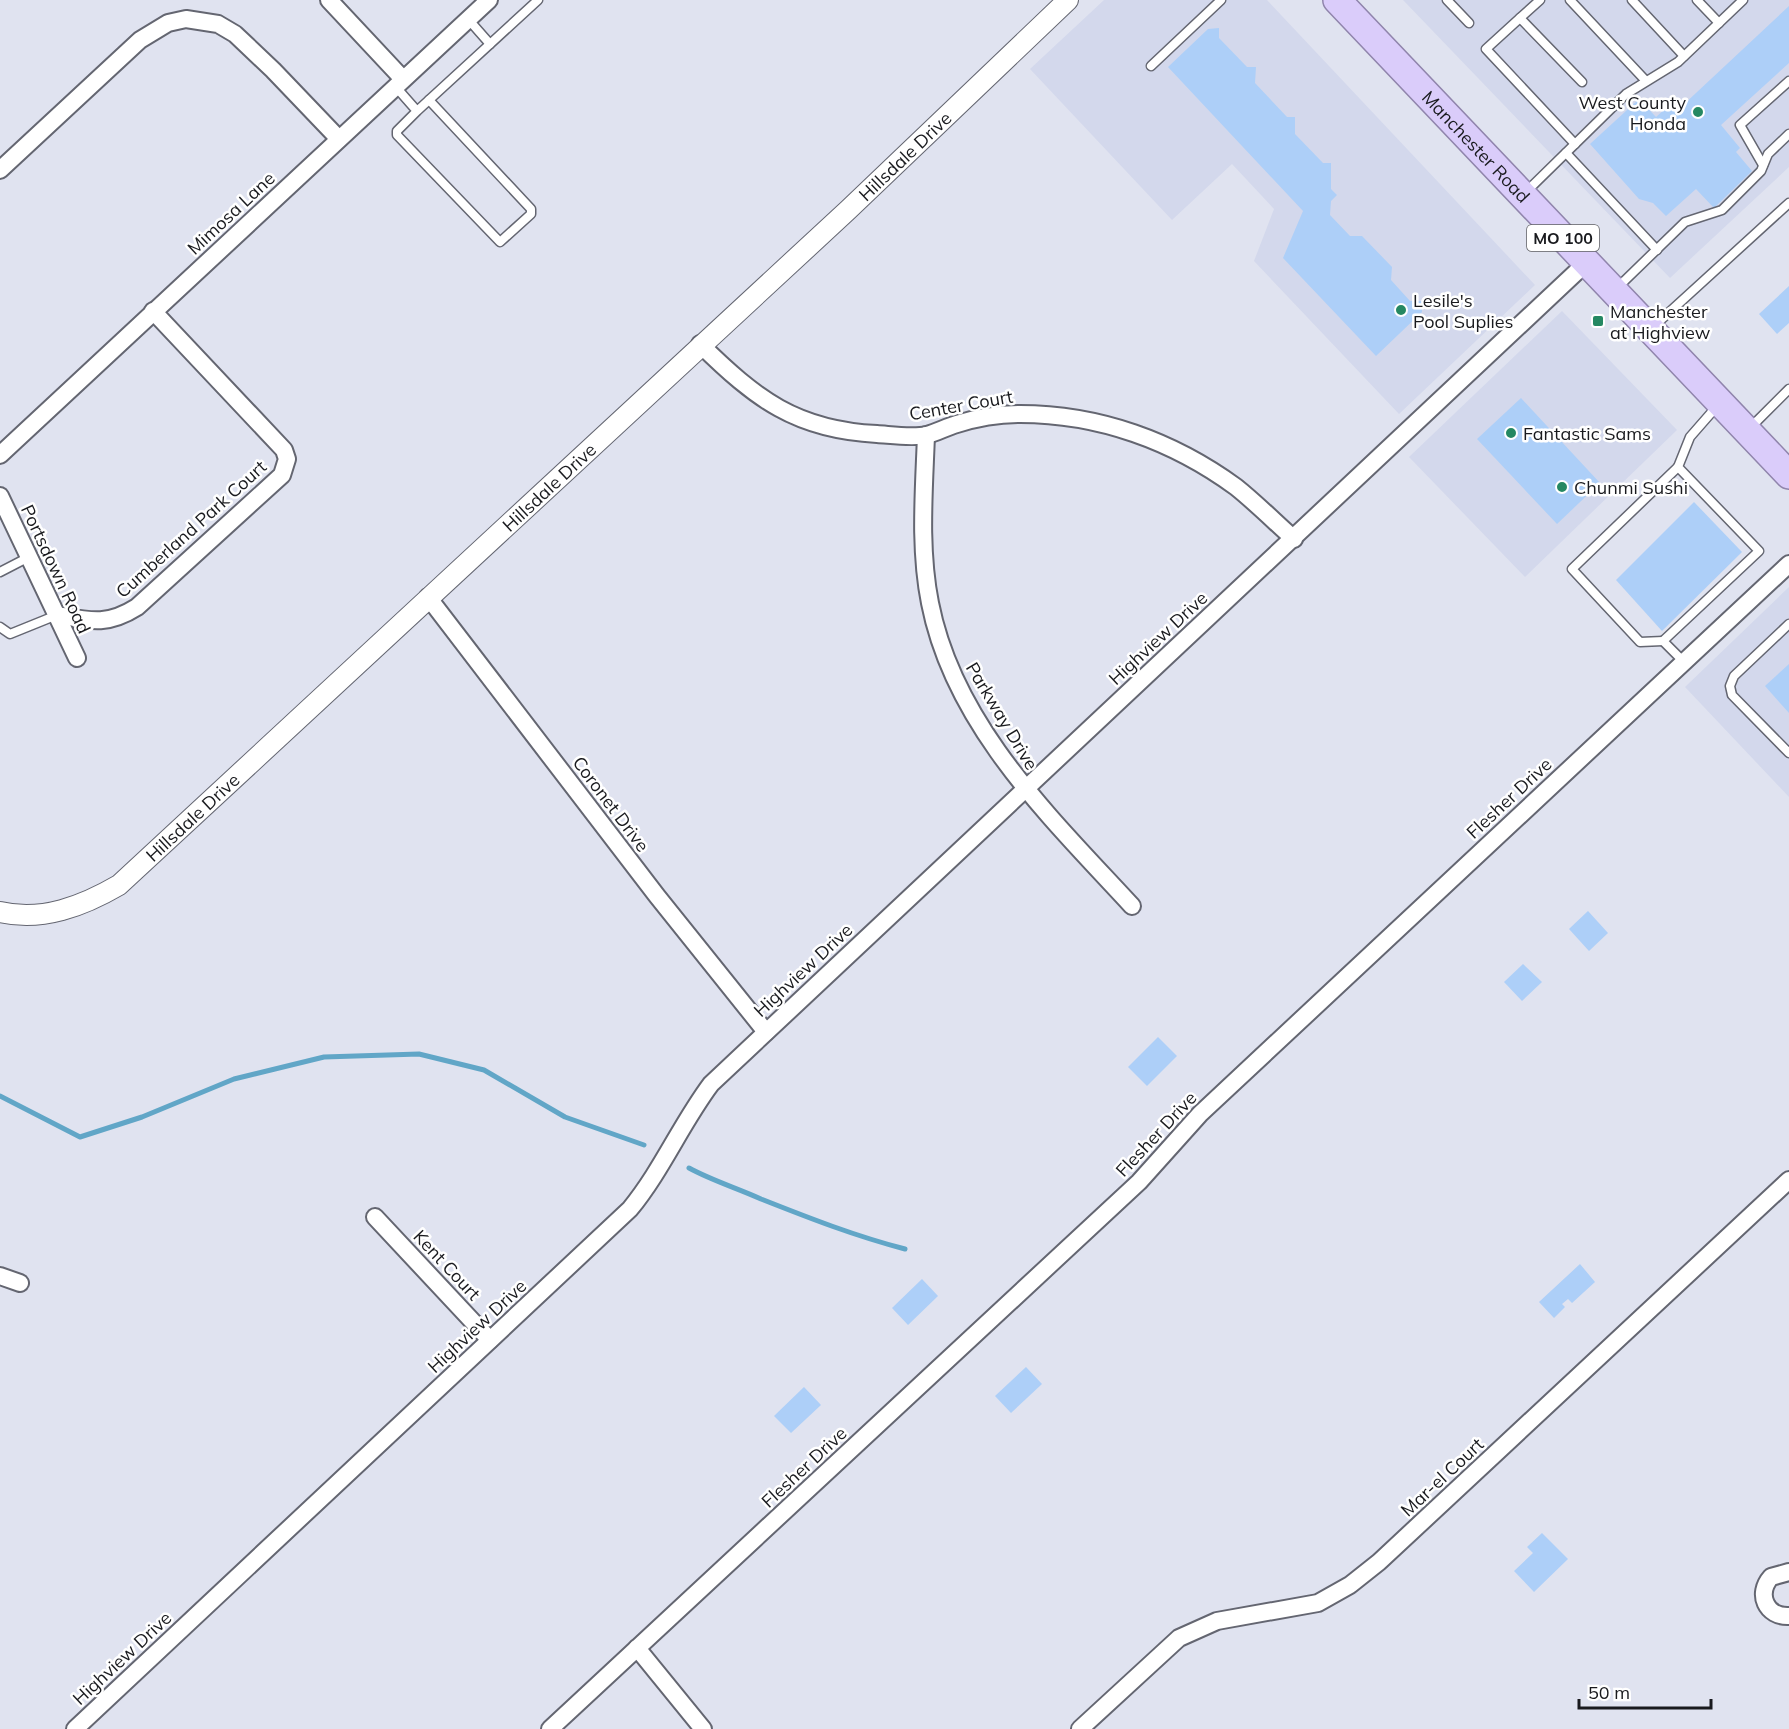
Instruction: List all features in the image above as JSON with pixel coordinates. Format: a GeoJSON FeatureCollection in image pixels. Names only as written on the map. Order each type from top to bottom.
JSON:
{"type":"FeatureCollection","features":[{"type":"Feature","properties":{"kind":"highway","name":"Manchester Road"},"geometry":{"type":"LineString","coordinates":[[1337,0],[1789,475]]}},
{"type":"Feature","properties":{"kind":"street"},"geometry":{"type":"LineString","coordinates":[[329,0],[399,82]]}},
{"type":"Feature","properties":{"kind":"street","name":"Mimosa Lane"},"geometry":{"type":"LineString","coordinates":[[0,455],[489,0]]}},
{"type":"Feature","properties":{"kind":"street","name":"Hillsdale Drive"},"geometry":{"type":"LineString","coordinates":[[0,912],[38,915],[66,910],[93,900],[119,885],[700,344],[848,210],[1068,0]]}},
{"type":"Feature","properties":{"kind":"street"},"geometry":{"type":"LineString","coordinates":[[0,170],[140,40],[168,23],[186,20],[218,24],[235,34],[339,139]]}},
{"type":"Feature","properties":{"kind":"street","name":"Highview Drive"},"geometry":{"type":"LineString","coordinates":[[75,1729],[630,1209],[664,1163],[691,1111],[711,1084],[1587,263]]}},
{"type":"Feature","properties":{"kind":"street","name":"Cumberland Park Court"},"geometry":{"type":"LineString","coordinates":[[57,615],[96,622],[118,618],[136,607],[282,474],[287,459],[284,450],[153,311]]}},
{"type":"Feature","properties":{"kind":"street","name":"Center Court"},"geometry":{"type":"LineString","coordinates":[[700,344],[741,385],[781,410],[819,426],[858,433],[926,435],[958,423],[1018,414],[1096,422],[1130,431],[1164,444],[1197,461],[1237,488],[1294,539]]}},
{"type":"Feature","properties":{"kind":"street","name":"Parkway Drive"},"geometry":{"type":"LineString","coordinates":[[926,435],[925,564],[938,638],[969,705],[1024,790],[1132,906]]}},
{"type":"Feature","properties":{"kind":"street","name":"Portsdown Road"},"geometry":{"type":"LineString","coordinates":[[0,496],[77,658]]}},
{"type":"Feature","properties":{"kind":"street","name":"Flesher Drive"},"geometry":{"type":"LineString","coordinates":[[550,1729],[1139,1182],[1200,1114],[1789,564]]}},
{"type":"Feature","properties":{"kind":"street","name":"Coronet Drive"},"geometry":{"type":"LineString","coordinates":[[428,597],[650,887],[766,1032]]}},
{"type":"Feature","properties":{"kind":"street","name":"Mar-el Court"},"geometry":{"type":"LineString","coordinates":[[1080,1729],[1179,1638],[1217,1621],[1318,1603],[1350,1585],[1379,1562],[1789,1180]]}},
{"type":"Feature","properties":{"kind":"street","name":"Kent Court"},"geometry":{"type":"LineString","coordinates":[[375,1217],[490,1340]]}},
{"type":"Feature","properties":{"kind":"street"},"geometry":{"type":"LineString","coordinates":[[0,1276],[20,1283]]}},
{"type":"Feature","properties":{"kind":"street"},"geometry":{"type":"LineString","coordinates":[[1789,1572],[1778,1573],[1771,1577],[1763,1596],[1765,1604],[1775,1614],[1789,1616]]}},
{"type":"Feature","properties":{"kind":"street"},"geometry":{"type":"LineString","coordinates":[[637,1648],[703,1729]]}},
{"type":"Feature","properties":{"kind":"lane"},"geometry":{"type":"LineString","coordinates":[[429,100],[531,209],[531,214],[500,242],[397,135],[397,131],[417,111],[538,0]]}},
{"type":"Feature","properties":{"kind":"lane"},"geometry":{"type":"LineString","coordinates":[[1151,66],[1221,0]]}},
{"type":"Feature","properties":{"kind":"lane"},"geometry":{"type":"LineString","coordinates":[[1447,0],[1468,23]]}},
{"type":"Feature","properties":{"kind":"lane"},"geometry":{"type":"LineString","coordinates":[[1540,0],[1486,49],[1575,144]]}},
{"type":"Feature","properties":{"kind":"lane"},"geometry":{"type":"LineString","coordinates":[[1570,0],[1646,81]]}},
{"type":"Feature","properties":{"kind":"lane"},"geometry":{"type":"LineString","coordinates":[[1632,0],[1684,56]]}},
{"type":"Feature","properties":{"kind":"lane"},"geometry":{"type":"LineString","coordinates":[[1697,0],[1719,23]]}},
{"type":"Feature","properties":{"kind":"lane"},"geometry":{"type":"LineString","coordinates":[[1522,196],[1626,94],[1684,56],[1743,0]]}},
{"type":"Feature","properties":{"kind":"lane"},"geometry":{"type":"LineString","coordinates":[[1520,18],[1582,82]]}},
{"type":"Feature","properties":{"kind":"lane"},"geometry":{"type":"LineString","coordinates":[[468,19],[490,44]]}},
{"type":"Feature","properties":{"kind":"lane"},"geometry":{"type":"LineString","coordinates":[[1763,165],[1740,126],[1789,81]]}},
{"type":"Feature","properties":{"kind":"lane"},"geometry":{"type":"LineString","coordinates":[[399,82],[417,111]]}},
{"type":"Feature","properties":{"kind":"lane"},"geometry":{"type":"LineString","coordinates":[[1614,292],[1685,222],[1722,210],[1752,181],[1768,154],[1789,134]]}},
{"type":"Feature","properties":{"kind":"lane"},"geometry":{"type":"LineString","coordinates":[[1566,153],[1657,250]]}},
{"type":"Feature","properties":{"kind":"lane"},"geometry":{"type":"LineString","coordinates":[[1650,330],[1789,203]]}},
{"type":"Feature","properties":{"kind":"lane"},"geometry":{"type":"LineString","coordinates":[[1748,431],[1789,389]]}},
{"type":"Feature","properties":{"kind":"lane"},"geometry":{"type":"LineString","coordinates":[[1678,467],[1759,551],[1663,641],[1640,642],[1572,569],[1678,467],[1690,437],[1720,403]]}},
{"type":"Feature","properties":{"kind":"lane"},"geometry":{"type":"LineString","coordinates":[[0,572],[29,557]]}},
{"type":"Feature","properties":{"kind":"lane"},"geometry":{"type":"LineString","coordinates":[[0,627],[10,634],[57,615]]}},
{"type":"Feature","properties":{"kind":"lane"},"geometry":{"type":"LineString","coordinates":[[1789,624],[1734,676],[1730,686],[1732,695],[1789,753]]}},
{"type":"Feature","properties":{"kind":"lane"},"geometry":{"type":"LineString","coordinates":[[1663,641],[1684,662]]}},
{"type":"Feature","properties":{"kind":"shaded area"},"geometry":{"type":"Polygon","coordinates":[[[1104,0],[1267,0],[1535,285],[1399,414],[1254,261],[1274,209],[1232,164],[1172,220],[1030,69],[1104,0]]]}},
{"type":"Feature","properties":{"kind":"shaded area"},"geometry":{"type":"Polygon","coordinates":[[[1403,0],[1789,0],[1789,167],[1670,278],[1403,0]]]}},
{"type":"Feature","properties":{"kind":"shaded area"},"geometry":{"type":"Polygon","coordinates":[[[1562,311],[1677,430],[1525,577],[1409,457],[1562,311]]]}},
{"type":"Feature","properties":{"kind":"shaded area"},"geometry":{"type":"Polygon","coordinates":[[[1789,587],[1789,797],[1685,687],[1789,587]]]}},
{"type":"Feature","properties":{"kind":"building","name":"West County Honda"},"geometry":{"type":"Polygon","coordinates":[[[1789,6],[1789,63],[1721,125],[1740,148],[1736,152],[1752,171],[1714,208],[1696,189],[1666,216],[1653,203],[1639,199],[1590,144],[1639,99],[1656,117],[1675,100],[1681,107],[1789,6]]]}},
{"type":"Feature","properties":{"kind":"building"},"geometry":{"type":"Polygon","coordinates":[[[1219,28],[1219,38],[1247,67],[1256,67],[1255,83],[1287,117],[1295,117],[1295,134],[1323,163],[1331,163],[1331,189],[1337,195],[1331,201],[1330,215],[1350,236],[1362,236],[1392,267],[1391,280],[1410,301],[1422,301],[1422,312],[1376,356],[1283,258],[1303,211],[1168,67],[1208,29],[1219,28]]]}},
{"type":"Feature","properties":{"kind":"building"},"geometry":{"type":"Polygon","coordinates":[[[1789,286],[1789,323],[1777,334],[1759,314],[1789,286]]]}},
{"type":"Feature","properties":{"kind":"building"},"geometry":{"type":"Polygon","coordinates":[[[1521,398],[1600,483],[1557,524],[1477,439],[1521,398]]]}},
{"type":"Feature","properties":{"kind":"building"},"geometry":{"type":"Polygon","coordinates":[[[1694,502],[1742,552],[1662,631],[1616,580],[1694,502]]]}},
{"type":"Feature","properties":{"kind":"building"},"geometry":{"type":"Polygon","coordinates":[[[1789,664],[1789,713],[1765,686],[1789,664]]]}},
{"type":"Feature","properties":{"kind":"building"},"geometry":{"type":"Polygon","coordinates":[[[1588,911],[1608,933],[1589,951],[1569,929],[1588,911]]]}},
{"type":"Feature","properties":{"kind":"building"},"geometry":{"type":"Polygon","coordinates":[[[1523,964],[1542,982],[1522,1001],[1504,982],[1523,964]]]}},
{"type":"Feature","properties":{"kind":"building"},"geometry":{"type":"Polygon","coordinates":[[[1158,1037],[1177,1056],[1147,1086],[1128,1067],[1158,1037]]]}},
{"type":"Feature","properties":{"kind":"building"},"geometry":{"type":"Polygon","coordinates":[[[1580,1264],[1595,1282],[1572,1303],[1568,1299],[1562,1304],[1565,1307],[1554,1318],[1539,1302],[1580,1264]]]}},
{"type":"Feature","properties":{"kind":"building"},"geometry":{"type":"Polygon","coordinates":[[[922,1279],[938,1296],[908,1325],[892,1308],[922,1279]]]}},
{"type":"Feature","properties":{"kind":"building"},"geometry":{"type":"Polygon","coordinates":[[[1026,1367],[1042,1384],[1011,1413],[995,1396],[1026,1367]]]}},
{"type":"Feature","properties":{"kind":"building"},"geometry":{"type":"Polygon","coordinates":[[[804,1387],[821,1405],[791,1433],[774,1416],[804,1387]]]}},
{"type":"Feature","properties":{"kind":"building"},"geometry":{"type":"Polygon","coordinates":[[[1542,1533],[1568,1559],[1534,1592],[1514,1571],[1533,1553],[1527,1547],[1542,1533]]]}},
{"type":"Feature","properties":{"kind":"waterway"},"geometry":{"type":"LineString","coordinates":[[0,1096],[80,1137],[142,1117],[234,1079],[324,1057],[419,1054],[484,1070],[565,1117],[644,1145]]}},
{"type":"Feature","properties":{"kind":"waterway"},"geometry":{"type":"LineString","coordinates":[[689,1168],[814,1220],[905,1249]]}},
{"type":"Feature","properties":{"kind":"place","name":"West County Honda"},"geometry":{"type":"Point","coordinates":[1698,112]}},
{"type":"Feature","properties":{"kind":"place","name":"Lesile's Pool Suplies"},"geometry":{"type":"Point","coordinates":[1401,310]}},
{"type":"Feature","properties":{"kind":"place","name":"Manchester at Highview"},"geometry":{"type":"Point","coordinates":[1598,321]}},
{"type":"Feature","properties":{"kind":"place","name":"Fantastic Sams"},"geometry":{"type":"Point","coordinates":[1511,433]}},
{"type":"Feature","properties":{"kind":"place","name":"Chunmi Sushi"},"geometry":{"type":"Point","coordinates":[1562,487]}}]}
